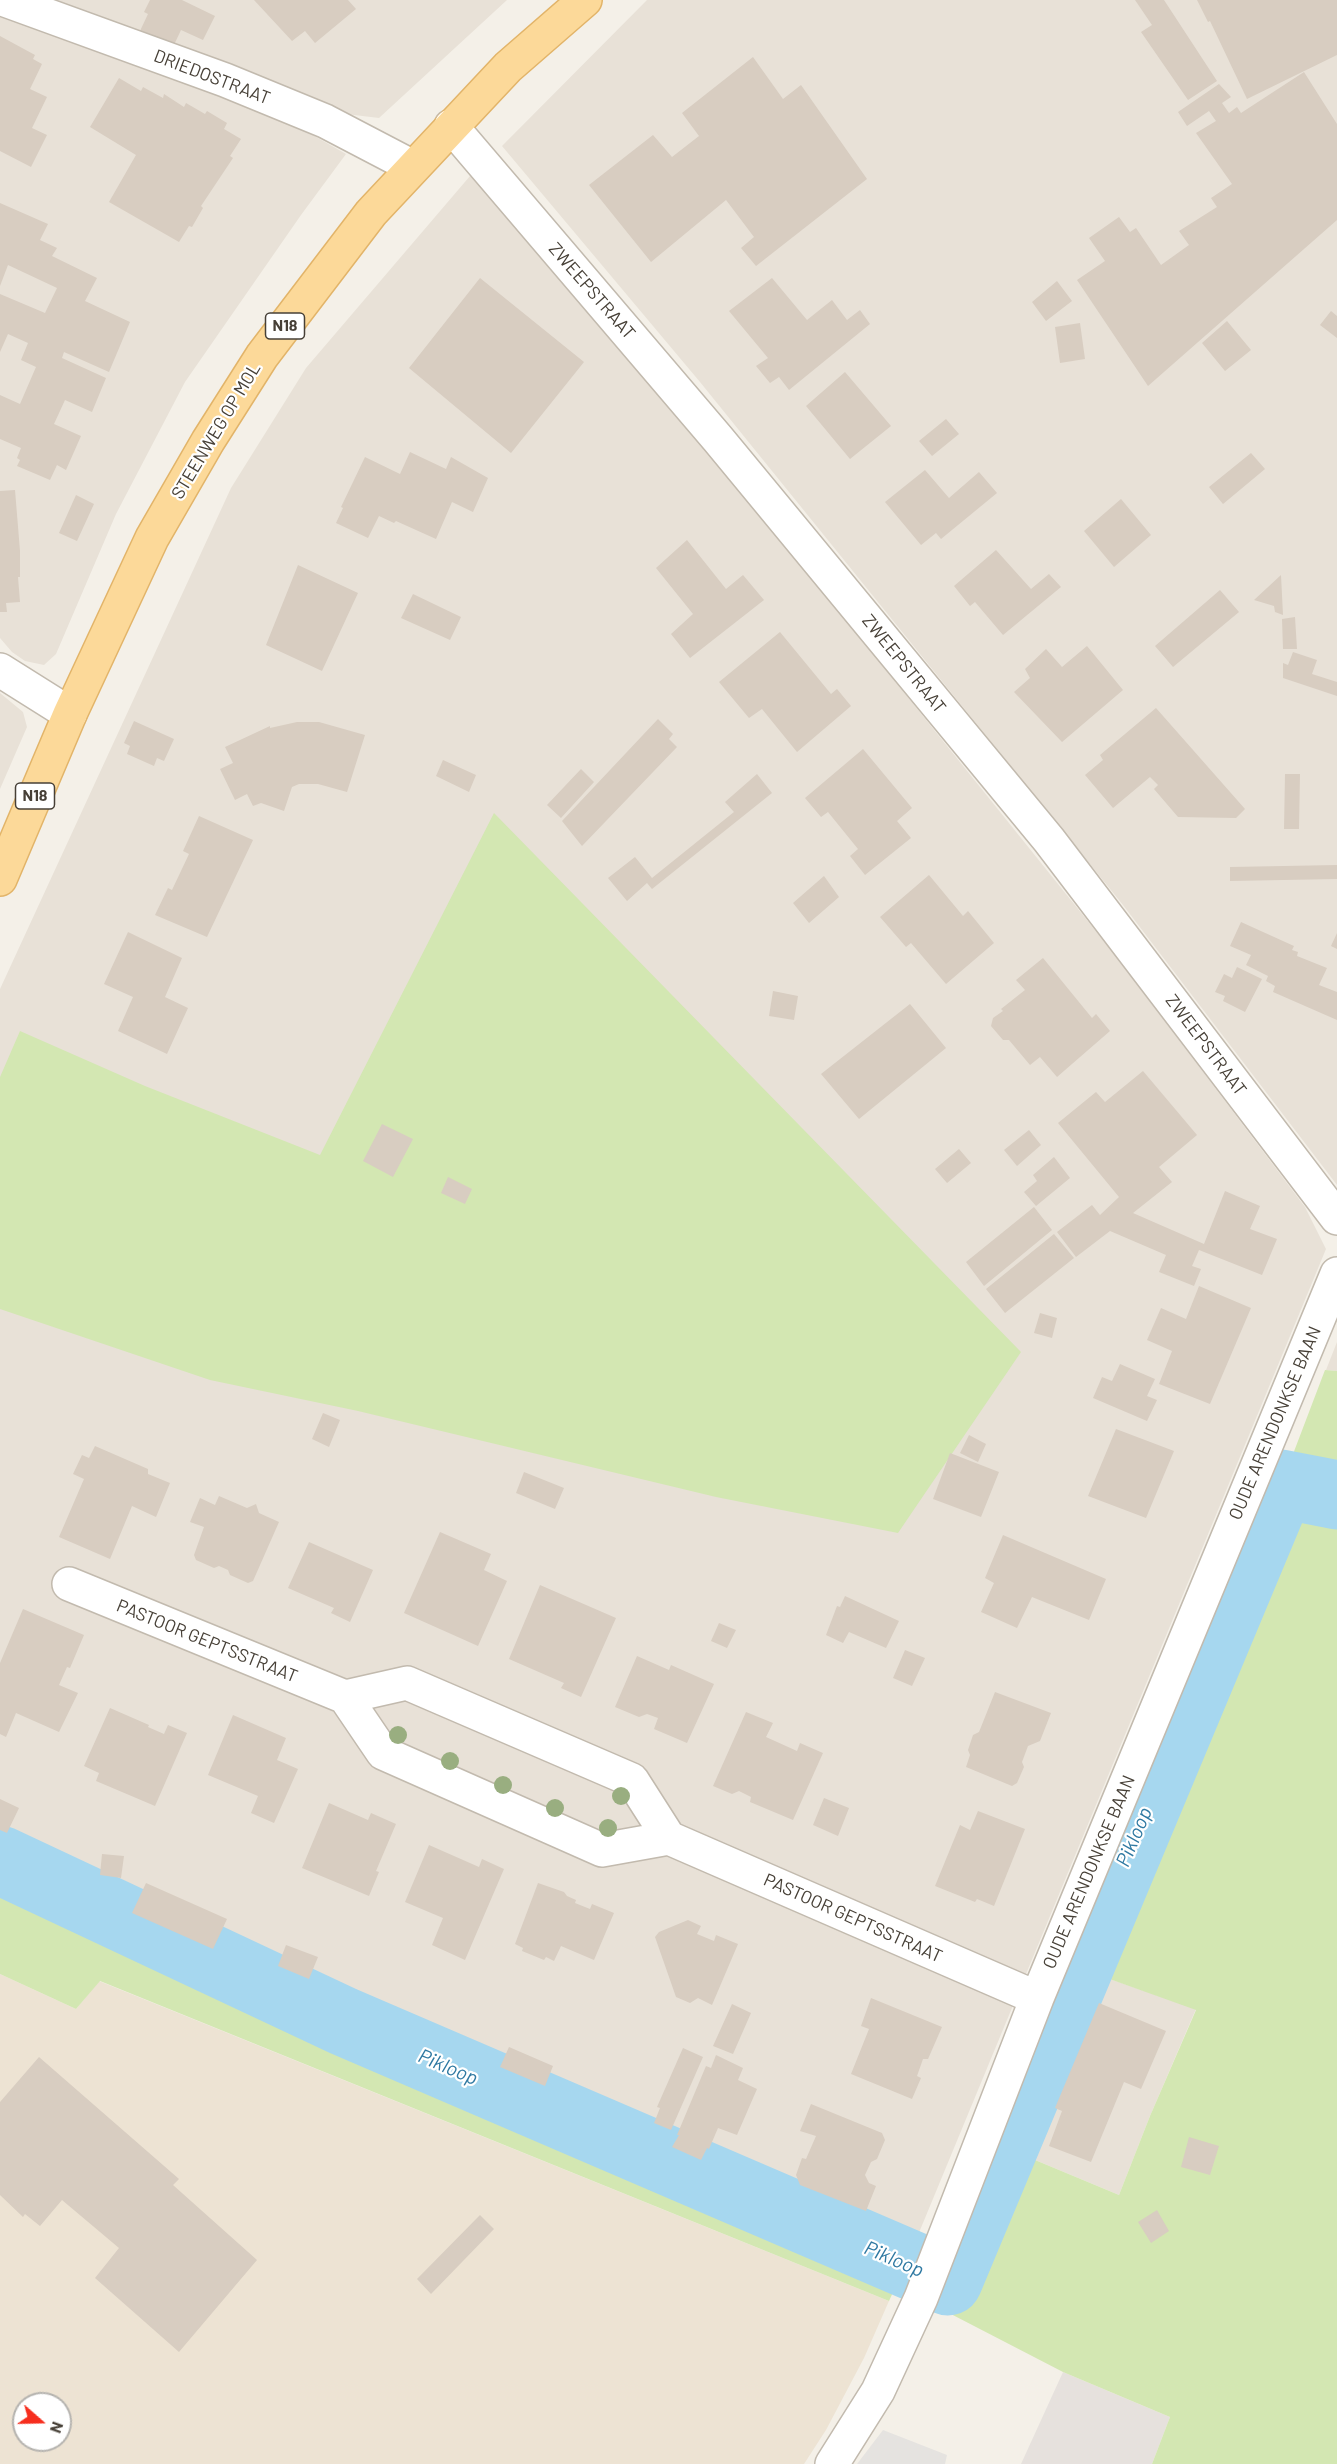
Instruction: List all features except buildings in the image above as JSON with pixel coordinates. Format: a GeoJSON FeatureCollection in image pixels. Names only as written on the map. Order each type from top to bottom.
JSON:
{"type":"FeatureCollection","features":[{"type":"Feature","properties":{"kind":"main road","name":"STEENWEG OP MOL"},"geometry":{"type":"LineString","coordinates":[[0,879],[70,714],[152,538],[208,441],[262,356],[326,269],[371,213],[508,67],[585,0]]}},
{"type":"Feature","properties":{"kind":"street","name":"DRIEDOSTRAAT"},"geometry":{"type":"LineString","coordinates":[[5,0],[225,80],[325,121],[413,167]]}},
{"type":"Feature","properties":{"kind":"street","name":"ZWEEPSTRAAT"},"geometry":{"type":"LineString","coordinates":[[451,126],[718,439],[1049,840],[1337,1218]]}},
{"type":"Feature","properties":{"kind":"street"},"geometry":{"type":"LineString","coordinates":[[0,670],[70,714]]}},
{"type":"Feature","properties":{"kind":"street","name":"OUDE ARENDONKSE BAAN"},"geometry":{"type":"LineString","coordinates":[[832,2464],[878,2391],[921,2298],[1036,1998],[1337,1274]]}},
{"type":"Feature","properties":{"kind":"street","name":"PASTOOR GEPTSSTRAAT"},"geometry":{"type":"LineString","coordinates":[[69,1584],[345,1697]]}},
{"type":"Feature","properties":{"kind":"street"},"geometry":{"type":"LineString","coordinates":[[407,1683],[632,1780],[669,1838],[602,1850],[383,1753],[345,1697],[407,1683]]}},
{"type":"Feature","properties":{"kind":"street","name":"PASTOOR GEPTSSTRAAT"},"geometry":{"type":"LineString","coordinates":[[669,1838],[1036,1998]]}},
{"type":"Feature","properties":{"kind":"shaded area"},"geometry":{"type":"Polygon","coordinates":[[[46,0],[507,0],[379,118],[346,114],[46,0]]]}},
{"type":"Feature","properties":{"kind":"shaded area"},"geometry":{"type":"Polygon","coordinates":[[[647,0],[1337,0],[1337,1185],[1123,905],[700,382],[502,146],[647,0]]]}},
{"type":"Feature","properties":{"kind":"shaded area"},"geometry":{"type":"Polygon","coordinates":[[[0,14],[288,121],[346,154],[185,382],[116,514],[56,654],[44,665],[25,661],[12,652],[0,638],[0,14]]]}},
{"type":"Feature","properties":{"kind":"shaded area"},"geometry":{"type":"Polygon","coordinates":[[[470,176],[506,204],[673,405],[1111,950],[1305,1207],[1326,1249],[906,2264],[343,2021],[71,1882],[0,1850],[0,989],[231,488],[306,368],[470,176]]]}},
{"type":"Feature","properties":{"kind":"shaded area"},"geometry":{"type":"Polygon","coordinates":[[[0,693],[23,712],[27,727],[0,789],[0,693]]]}},
{"type":"Feature","properties":{"kind":"shaded area"},"geometry":{"type":"Polygon","coordinates":[[[1337,1342],[1337,1371],[1325,1370],[1326,1370],[1337,1342]]]}},
{"type":"Feature","properties":{"kind":"shaded area"},"geometry":{"type":"Polygon","coordinates":[[[1090,1972],[1196,2009],[1119,2195],[1011,2150],[1090,1972]]]}},
{"type":"Feature","properties":{"kind":"shaded area"},"geometry":{"type":"Polygon","coordinates":[[[0,1974],[76,2009],[99,1981],[889,2301],[864,2358],[826,2430],[804,2464],[0,2464],[0,1974]]]}},
{"type":"Feature","properties":{"kind":"shaded area"},"geometry":{"type":"Polygon","coordinates":[[[1063,2372],[1170,2417],[1152,2464],[1021,2464],[1063,2372]]]}},
{"type":"Feature","properties":{"kind":"shaded area"},"geometry":{"type":"Polygon","coordinates":[[[883,2430],[947,2455],[945,2464],[857,2464],[883,2430]]]}},
{"type":"Feature","properties":{"kind":"green space"},"geometry":{"type":"Polygon","coordinates":[[[494,813],[1021,1352],[898,1533],[716,1497],[358,1411],[210,1380],[0,1309],[0,1077],[20,1031],[145,1086],[320,1155],[494,813]]]}},
{"type":"Feature","properties":{"kind":"green space"},"geometry":{"type":"Polygon","coordinates":[[[1325,1370],[1337,1371],[1337,2464],[1152,2464],[1170,2417],[1063,2372],[947,2312],[1011,2150],[1119,2195],[1196,2010],[1090,1972],[1285,1515],[1290,1462],[1325,1370]]]}},
{"type":"Feature","properties":{"kind":"green space"},"geometry":{"type":"Polygon","coordinates":[[[0,1857],[343,2021],[906,2264],[889,2301],[100,1981],[76,2009],[0,1974],[0,1857]]]}},
{"type":"Feature","properties":{"kind":"waterway","name":"Pikloop"},"geometry":{"type":"LineString","coordinates":[[0,1860],[343,2021],[948,2281],[1281,1484],[1337,1495]]}}]}
